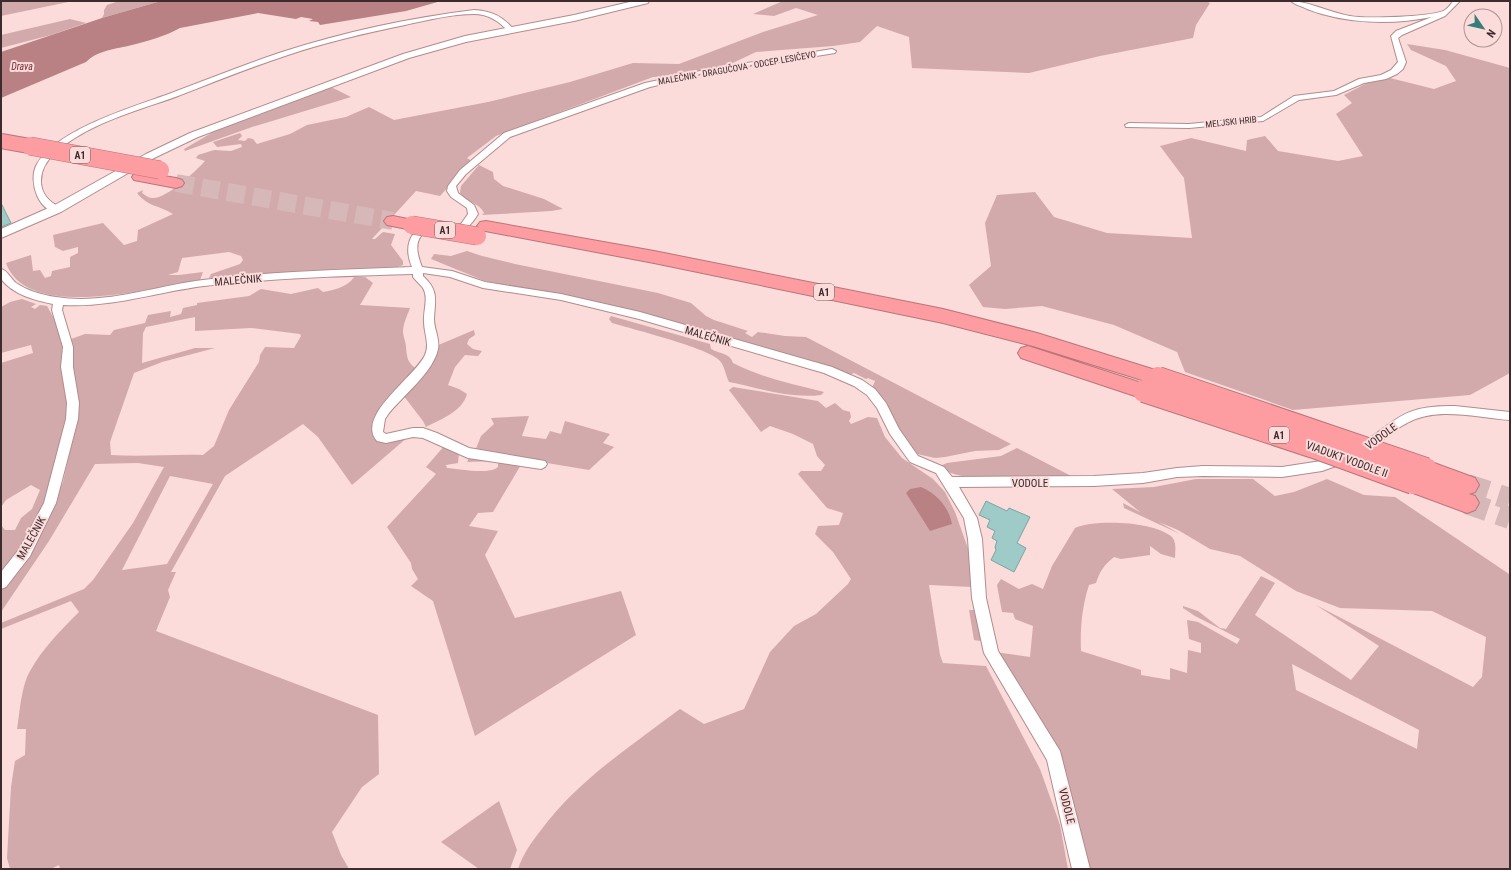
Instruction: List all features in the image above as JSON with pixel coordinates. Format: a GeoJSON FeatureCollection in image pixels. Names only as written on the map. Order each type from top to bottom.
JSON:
{"type":"FeatureCollection","features":[{"type":"Feature","properties":{"kind":"highway","name":"A1"},"geometry":{"type":"LineString","coordinates":[[1,142],[160,170],[181,178],[140,176],[1,152]]}},
{"type":"Feature","properties":{"kind":"highway","name":"VIADUKT VODOLE II"},"geometry":{"type":"LineString","coordinates":[[407,218],[481,231],[939,329],[1151,385],[1314,447],[1420,476],[1467,494]]}},
{"type":"Feature","properties":{"kind":"street"},"geometry":{"type":"LineString","coordinates":[[1,234],[57,209],[150,156],[208,129],[421,51],[465,39],[645,1]]}},
{"type":"Feature","properties":{"kind":"street"},"geometry":{"type":"LineString","coordinates":[[1294,1],[1317,10],[1352,18],[1416,18],[1447,12]]}},
{"type":"Feature","properties":{"kind":"street","name":"MELJSKI HRIB"},"geometry":{"type":"LineString","coordinates":[[1129,125],[1189,126],[1264,119],[1297,98],[1336,93],[1362,81],[1394,72],[1400,67],[1402,62],[1394,38],[1398,33],[1443,15],[1457,1]]}},
{"type":"Feature","properties":{"kind":"street"},"geometry":{"type":"LineString","coordinates":[[57,209],[46,202],[39,193],[36,181],[36,171],[47,156],[71,138],[123,114],[252,65],[318,43],[363,33],[474,12],[490,14],[497,17],[510,30]]}},
{"type":"Feature","properties":{"kind":"street","name":"MALEČNIK - DRAGUČOVA - ODCEP LESIČEVO"},"geometry":{"type":"LineString","coordinates":[[419,270],[413,259],[412,242],[418,233],[425,228],[433,226],[456,229],[462,228],[467,224],[473,214],[473,210],[454,196],[452,186],[463,172],[507,135],[648,85],[710,71],[832,51]]}},
{"type":"Feature","properties":{"kind":"street"},"geometry":{"type":"LineString","coordinates":[[419,270],[418,277],[430,290],[432,298],[429,320],[434,344],[432,352],[424,367],[382,416],[377,426],[378,433],[381,438],[388,439],[421,433],[439,438],[459,450],[473,454],[541,464]]}},
{"type":"Feature","properties":{"kind":"street","name":"MALEČNIK"},"geometry":{"type":"LineString","coordinates":[[1,272],[8,282],[15,287],[35,296],[59,301],[94,302],[203,283],[235,280],[419,270],[432,270],[452,274],[483,285],[561,297],[633,314],[844,376],[871,392],[882,406],[894,431],[914,459],[940,470],[949,482]]}},
{"type":"Feature","properties":{"kind":"street","name":"MALEČNIK"},"geometry":{"type":"LineString","coordinates":[[1,583],[25,552],[50,503],[72,419],[73,403],[67,367],[68,347],[57,310],[59,301]]}},
{"type":"Feature","properties":{"kind":"street","name":"VODOLE"},"geometry":{"type":"LineString","coordinates":[[949,482],[1060,483],[1145,478],[1182,472],[1217,471],[1256,474],[1289,473],[1313,469],[1356,453],[1402,420],[1413,415],[1426,412],[1463,412],[1492,416],[1510,416]]}},
{"type":"Feature","properties":{"kind":"street","name":"VODOLE"},"geometry":{"type":"LineString","coordinates":[[949,482],[970,518],[974,539],[979,598],[992,653],[1054,757],[1075,840],[1080,869]]}},
{"type":"Feature","properties":{"kind":"shaded area"},"geometry":{"type":"Polygon","coordinates":[[[1,1],[73,1],[1,16],[1,1]]]}},
{"type":"Feature","properties":{"kind":"shaded area"},"geometry":{"type":"Polygon","coordinates":[[[119,1],[161,1],[102,18],[107,5],[119,1]]]}},
{"type":"Feature","properties":{"kind":"shaded area"},"geometry":{"type":"Polygon","coordinates":[[[783,1],[1206,1],[1210,3],[1196,25],[1193,38],[1100,56],[1029,73],[912,68],[909,37],[877,26],[860,42],[833,46],[756,52],[707,75],[653,77],[496,136],[467,158],[472,161],[440,196],[416,191],[372,239],[375,239],[383,232],[395,234],[391,245],[403,261],[403,265],[394,268],[209,278],[211,274],[240,264],[243,260],[241,256],[229,252],[182,258],[178,272],[168,275],[203,272],[200,280],[124,294],[94,297],[65,297],[39,292],[19,281],[6,263],[31,255],[33,271],[40,270],[45,278],[51,276],[52,271],[70,267],[70,257],[78,253],[78,247],[63,251],[55,247],[53,235],[103,223],[124,245],[137,241],[138,230],[173,214],[145,201],[137,193],[143,190],[142,193],[150,198],[159,197],[180,184],[205,161],[196,158],[198,155],[214,150],[231,151],[242,147],[241,144],[217,147],[213,142],[240,133],[242,136],[238,140],[245,141],[248,138],[253,139],[257,144],[290,134],[307,125],[346,117],[369,107],[394,120],[488,102],[570,82],[633,63],[679,64],[763,32],[818,15],[796,8],[774,16],[753,14],[783,1]]]}},
{"type":"Feature","properties":{"kind":"shaded area"},"geometry":{"type":"Polygon","coordinates":[[[70,19],[86,23],[51,35],[1,48],[1,35],[70,19]]]}},
{"type":"Feature","properties":{"kind":"shaded area"},"geometry":{"type":"Polygon","coordinates":[[[1407,44],[1445,50],[1510,68],[1510,373],[1470,395],[1293,410],[1185,372],[1177,352],[1114,325],[1042,306],[1005,309],[983,307],[969,285],[991,266],[985,223],[997,195],[1035,192],[1054,217],[1107,233],[1192,238],[1184,178],[1160,146],[1191,138],[1246,151],[1247,140],[1265,136],[1278,151],[1338,161],[1363,156],[1336,114],[1352,103],[1344,95],[1367,83],[1390,78],[1434,89],[1456,81],[1446,66],[1411,50],[1407,44]]]}},
{"type":"Feature","properties":{"kind":"shaded area"},"geometry":{"type":"Polygon","coordinates":[[[331,87],[351,97],[252,127],[185,151],[184,149],[215,131],[331,87]]]}},
{"type":"Feature","properties":{"kind":"shaded area"},"geometry":{"type":"Polygon","coordinates":[[[479,165],[493,172],[494,179],[503,186],[544,199],[563,209],[482,215],[484,213],[479,207],[466,199],[460,193],[461,186],[479,165]]]}},
{"type":"Feature","properties":{"kind":"shaded area"},"geometry":{"type":"Polygon","coordinates":[[[467,251],[515,264],[658,293],[691,303],[706,316],[748,331],[745,333],[752,337],[758,332],[806,337],[1011,444],[999,450],[975,451],[945,457],[935,458],[917,454],[907,447],[884,400],[872,388],[875,381],[868,378],[866,379],[854,373],[849,375],[553,295],[485,281],[431,259],[434,254],[451,256],[467,251]]]}},
{"type":"Feature","properties":{"kind":"shaded area"},"geometry":{"type":"Polygon","coordinates":[[[354,277],[365,277],[373,283],[360,305],[410,308],[404,323],[403,334],[409,361],[412,366],[419,370],[386,406],[377,439],[408,437],[352,485],[318,437],[303,424],[225,476],[171,572],[176,572],[168,590],[170,597],[156,631],[378,715],[379,774],[362,787],[332,832],[341,855],[349,869],[60,869],[59,865],[51,869],[10,869],[7,858],[11,787],[15,761],[25,755],[26,729],[17,729],[21,699],[25,684],[30,671],[46,647],[79,612],[71,601],[1,629],[1,623],[84,589],[93,580],[133,523],[164,467],[138,463],[95,464],[49,541],[1,612],[1,589],[26,556],[46,523],[63,482],[74,433],[78,395],[73,378],[71,339],[85,334],[110,335],[114,330],[145,323],[148,315],[171,311],[170,317],[181,314],[183,308],[197,305],[197,303],[249,296],[261,289],[291,294],[318,288],[323,292],[340,288],[354,277]],[[195,317],[146,327],[143,333],[142,363],[195,348],[215,348],[162,362],[134,373],[110,442],[111,455],[203,455],[214,446],[229,410],[259,362],[260,355],[265,347],[294,348],[301,336],[300,334],[251,328],[195,331],[195,317]],[[170,476],[122,570],[167,564],[213,484],[170,476]]]}},
{"type":"Feature","properties":{"kind":"shaded area"},"geometry":{"type":"Polygon","coordinates":[[[22,299],[36,304],[31,307],[35,309],[40,305],[47,306],[57,324],[63,341],[69,402],[58,465],[38,522],[1,579],[1,525],[5,530],[15,530],[21,518],[32,509],[40,490],[31,485],[6,500],[1,507],[1,363],[33,353],[31,345],[1,353],[1,307],[10,302],[22,299]]]}},
{"type":"Feature","properties":{"kind":"shaded area"},"geometry":{"type":"Polygon","coordinates":[[[611,316],[710,344],[711,349],[727,355],[733,363],[755,373],[824,392],[821,395],[798,396],[729,382],[721,362],[712,355],[652,334],[612,323],[609,319],[611,316]]]}},
{"type":"Feature","properties":{"kind":"shaded area"},"geometry":{"type":"Polygon","coordinates":[[[474,330],[475,335],[469,339],[467,344],[473,349],[482,351],[478,356],[465,355],[455,367],[448,385],[467,394],[461,406],[444,418],[426,427],[403,395],[436,346],[474,330]]]}},
{"type":"Feature","properties":{"kind":"shaded area"},"geometry":{"type":"Polygon","coordinates":[[[733,387],[818,401],[826,408],[835,403],[843,410],[850,412],[851,417],[849,421],[851,424],[868,417],[877,418],[885,437],[902,458],[933,479],[945,492],[955,512],[971,557],[972,587],[929,585],[940,655],[943,663],[986,666],[1040,769],[1060,825],[1068,869],[518,869],[525,853],[534,839],[571,795],[624,750],[680,709],[704,724],[744,709],[770,652],[794,626],[816,614],[848,584],[851,579],[833,552],[815,534],[818,526],[839,525],[843,513],[827,508],[798,474],[801,471],[821,471],[825,465],[817,456],[813,444],[793,434],[770,426],[761,432],[729,390],[733,387]]]}},
{"type":"Feature","properties":{"kind":"shaded area"},"geometry":{"type":"Polygon","coordinates":[[[529,416],[522,436],[546,439],[550,431],[561,434],[565,421],[610,434],[603,443],[614,447],[589,470],[475,451],[481,436],[494,424],[491,418],[529,416]]]}},
{"type":"Feature","properties":{"kind":"shaded area"},"geometry":{"type":"Polygon","coordinates":[[[445,445],[459,452],[458,463],[446,465],[447,468],[488,471],[498,467],[498,463],[494,461],[467,462],[470,456],[522,463],[493,512],[478,513],[469,526],[498,531],[485,555],[515,618],[621,591],[636,635],[475,736],[433,601],[411,586],[418,579],[412,569],[411,563],[387,527],[436,474],[426,467],[445,445]]]}},
{"type":"Feature","properties":{"kind":"shaded area"},"geometry":{"type":"Polygon","coordinates":[[[1017,448],[1075,478],[1024,480],[984,479],[950,473],[938,467],[947,463],[1001,456],[1017,448]]]}},
{"type":"Feature","properties":{"kind":"shaded area"},"geometry":{"type":"Polygon","coordinates":[[[1196,479],[1253,479],[1275,496],[1294,492],[1327,479],[1364,495],[1395,497],[1509,574],[1510,551],[1510,869],[1086,869],[1058,776],[995,652],[1030,657],[1033,626],[1015,619],[1013,613],[1002,612],[997,585],[1001,579],[1019,589],[1032,584],[1043,589],[1052,566],[1075,528],[1096,523],[1124,523],[1152,528],[1164,532],[1174,539],[1175,558],[1161,554],[1150,546],[1150,555],[1121,559],[1114,557],[1103,568],[1096,583],[1089,585],[1083,609],[1081,651],[1141,670],[1141,675],[1170,680],[1170,668],[1187,673],[1188,650],[1201,653],[1201,643],[1189,639],[1187,620],[1198,622],[1237,644],[1240,639],[1195,616],[1183,608],[1183,606],[1198,611],[1220,628],[1226,629],[1261,576],[1275,583],[1255,615],[1351,680],[1379,646],[1316,605],[1473,687],[1482,677],[1486,637],[1432,611],[1340,608],[1296,591],[1240,556],[1210,549],[1178,530],[1159,522],[1180,534],[1124,508],[1123,503],[1140,512],[1112,489],[1154,487],[1196,479]],[[1292,664],[1296,690],[1417,749],[1419,730],[1292,664]]]}},
{"type":"Feature","properties":{"kind":"shaded area"},"geometry":{"type":"Polygon","coordinates":[[[969,610],[977,610],[981,641],[974,640],[969,610]]]}},
{"type":"Feature","properties":{"kind":"shaded area"},"geometry":{"type":"Polygon","coordinates":[[[499,801],[517,850],[510,869],[479,869],[441,842],[499,801]]]}},
{"type":"Feature","properties":{"kind":"water","name":"Drava"},"geometry":{"type":"Polygon","coordinates":[[[161,1],[441,1],[406,11],[320,25],[318,22],[309,21],[313,19],[301,17],[296,19],[258,13],[180,28],[151,40],[102,52],[86,62],[1,98],[1,52],[102,18],[161,1]]]}},
{"type":"Feature","properties":{"kind":"water"},"geometry":{"type":"Polygon","coordinates":[[[921,487],[932,493],[941,501],[948,512],[952,524],[930,531],[906,493],[910,489],[921,487]]]}},
{"type":"Feature","properties":{"kind":"building"},"geometry":{"type":"Polygon","coordinates":[[[1,203],[11,223],[1,227],[1,203]]]}},
{"type":"Feature","properties":{"kind":"building"},"geometry":{"type":"Polygon","coordinates":[[[986,501],[1007,511],[1009,508],[1030,517],[1017,543],[1026,548],[1014,572],[991,560],[996,550],[995,547],[997,541],[992,538],[995,531],[987,527],[990,520],[979,515],[986,501]]]}},
{"type":"Feature","properties":{"kind":"tunnel"},"geometry":{"type":"LineString","coordinates":[[176,183],[393,221]]}},
{"type":"Feature","properties":{"kind":"tunnel"},"geometry":{"type":"LineString","coordinates":[[1467,485],[1510,499]]}},
{"type":"Feature","properties":{"kind":"tunnel"},"geometry":{"type":"LineString","coordinates":[[1467,503],[1510,518]]}}]}
